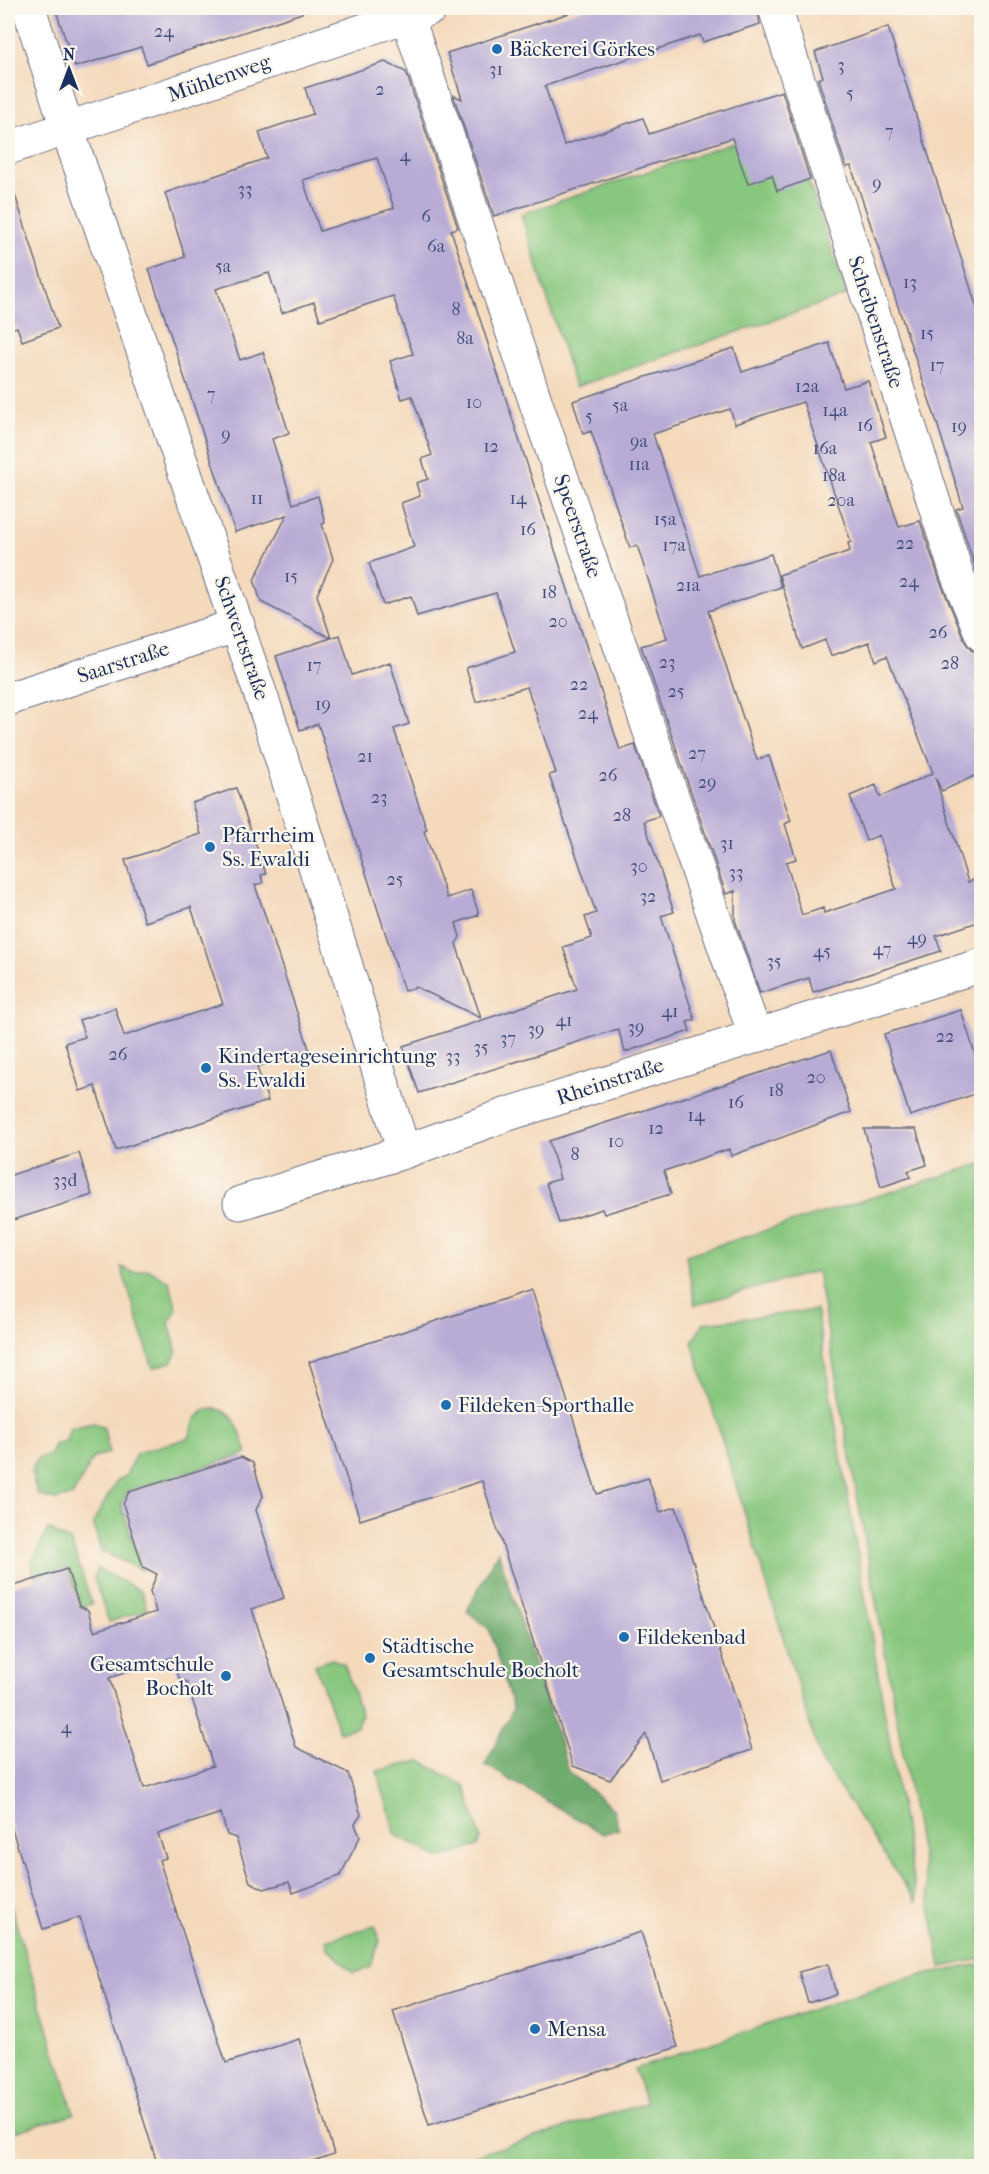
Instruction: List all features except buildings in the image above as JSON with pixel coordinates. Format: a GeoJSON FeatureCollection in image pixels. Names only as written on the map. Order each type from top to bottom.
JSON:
{"type":"FeatureCollection","features":[{"type":"Feature","properties":{"kind":"street","name":"Schwertstraße"},"geometry":{"type":"LineString","coordinates":[[29,8],[238,625],[404,1152]]}},
{"type":"Feature","properties":{"kind":"street","name":"Scheibenstraße"},"geometry":{"type":"LineString","coordinates":[[775,8],[950,551],[981,635]]}},
{"type":"Feature","properties":{"kind":"street","name":"Mühlenweg"},"geometry":{"type":"LineString","coordinates":[[8,148],[401,13]]}},
{"type":"Feature","properties":{"kind":"street","name":"Speerstraße"},"geometry":{"type":"LineString","coordinates":[[401,13],[755,1035]]}},
{"type":"Feature","properties":{"kind":"street","name":"Saarstraße"},"geometry":{"type":"LineString","coordinates":[[8,699],[238,625]]}},
{"type":"Feature","properties":{"kind":"street","name":"Rheinstraße"},"geometry":{"type":"LineString","coordinates":[[240,1203],[404,1152],[505,1115],[981,965]]}},
{"type":"Feature","properties":{"kind":"green space"},"geometry":{"type":"Polygon","coordinates":[[[789,124],[847,295],[575,387],[521,214],[789,124]]]}},
{"type":"Feature","properties":{"kind":"green space"},"geometry":{"type":"Polygon","coordinates":[[[981,1164],[981,1959],[941,1967],[817,1271],[695,1305],[686,1255],[981,1164]]]}},
{"type":"Feature","properties":{"kind":"green space"},"geometry":{"type":"Polygon","coordinates":[[[121,1267],[134,1273],[147,1269],[169,1281],[177,1309],[169,1323],[177,1352],[171,1362],[153,1368],[121,1267]]]}},
{"type":"Feature","properties":{"kind":"green space"},"geometry":{"type":"Polygon","coordinates":[[[816,1310],[917,1903],[821,1760],[692,1342],[704,1323],[816,1310]]]}},
{"type":"Feature","properties":{"kind":"green space"},"geometry":{"type":"Polygon","coordinates":[[[217,1409],[230,1415],[234,1420],[247,1453],[128,1491],[121,1504],[142,1570],[101,1551],[93,1523],[117,1480],[126,1476],[136,1453],[189,1438],[195,1420],[204,1410],[217,1409]]]}},
{"type":"Feature","properties":{"kind":"green space"},"geometry":{"type":"Polygon","coordinates":[[[94,1423],[104,1428],[109,1453],[94,1457],[72,1496],[55,1500],[38,1495],[31,1472],[37,1459],[49,1455],[55,1444],[66,1441],[70,1428],[94,1423]]]}},
{"type":"Feature","properties":{"kind":"green space"},"geometry":{"type":"Polygon","coordinates":[[[48,1529],[71,1542],[92,1604],[81,1607],[69,1570],[64,1568],[35,1577],[31,1564],[48,1529]]]}},
{"type":"Feature","properties":{"kind":"green space"},"geometry":{"type":"Polygon","coordinates":[[[498,1551],[569,1772],[613,1809],[619,1829],[603,1834],[485,1765],[513,1709],[489,1629],[467,1611],[498,1551]]]}},
{"type":"Feature","properties":{"kind":"green space"},"geometry":{"type":"Polygon","coordinates":[[[98,1569],[141,1591],[147,1610],[109,1622],[94,1578],[98,1569]]]}},
{"type":"Feature","properties":{"kind":"green space"},"geometry":{"type":"Polygon","coordinates":[[[332,1659],[344,1664],[361,1714],[357,1727],[339,1732],[315,1665],[332,1659]]]}},
{"type":"Feature","properties":{"kind":"green space"},"geometry":{"type":"Polygon","coordinates":[[[420,1761],[465,1786],[481,1838],[478,1846],[440,1858],[396,1835],[377,1771],[420,1761]]]}},
{"type":"Feature","properties":{"kind":"green space"},"geometry":{"type":"Polygon","coordinates":[[[8,1897],[74,2114],[8,2134],[8,1897]]]}},
{"type":"Feature","properties":{"kind":"green space"},"geometry":{"type":"Polygon","coordinates":[[[375,1926],[380,1941],[370,1968],[353,1973],[328,1948],[326,1940],[375,1926]]]}},
{"type":"Feature","properties":{"kind":"green space"},"geometry":{"type":"Polygon","coordinates":[[[981,1964],[981,2166],[441,2166],[646,2103],[635,2069],[900,1980],[981,1964]]]}},
{"type":"Feature","properties":{"kind":"place","name":"Bäckerei Görkes"},"geometry":{"type":"Point","coordinates":[497,49]}},
{"type":"Feature","properties":{"kind":"place","name":"Pfarrheim Ss. Ewaldi"},"geometry":{"type":"Point","coordinates":[210,847]}},
{"type":"Feature","properties":{"kind":"place","name":"Kindertageseinrichtung Ss. Ewaldi"},"geometry":{"type":"Point","coordinates":[206,1068]}},
{"type":"Feature","properties":{"kind":"place","name":"Fildeken-Sporthalle"},"geometry":{"type":"Point","coordinates":[446,1405]}},
{"type":"Feature","properties":{"kind":"place","name":"Fildekenbad"},"geometry":{"type":"Point","coordinates":[624,1637]}},
{"type":"Feature","properties":{"kind":"place","name":"Städtische Gesamtschule Bocholt"},"geometry":{"type":"Point","coordinates":[370,1658]}},
{"type":"Feature","properties":{"kind":"place","name":"Gesamtschule Bocholt"},"geometry":{"type":"Point","coordinates":[226,1676]}},
{"type":"Feature","properties":{"kind":"place","name":"Mensa"},"geometry":{"type":"Point","coordinates":[535,2029]}}]}
